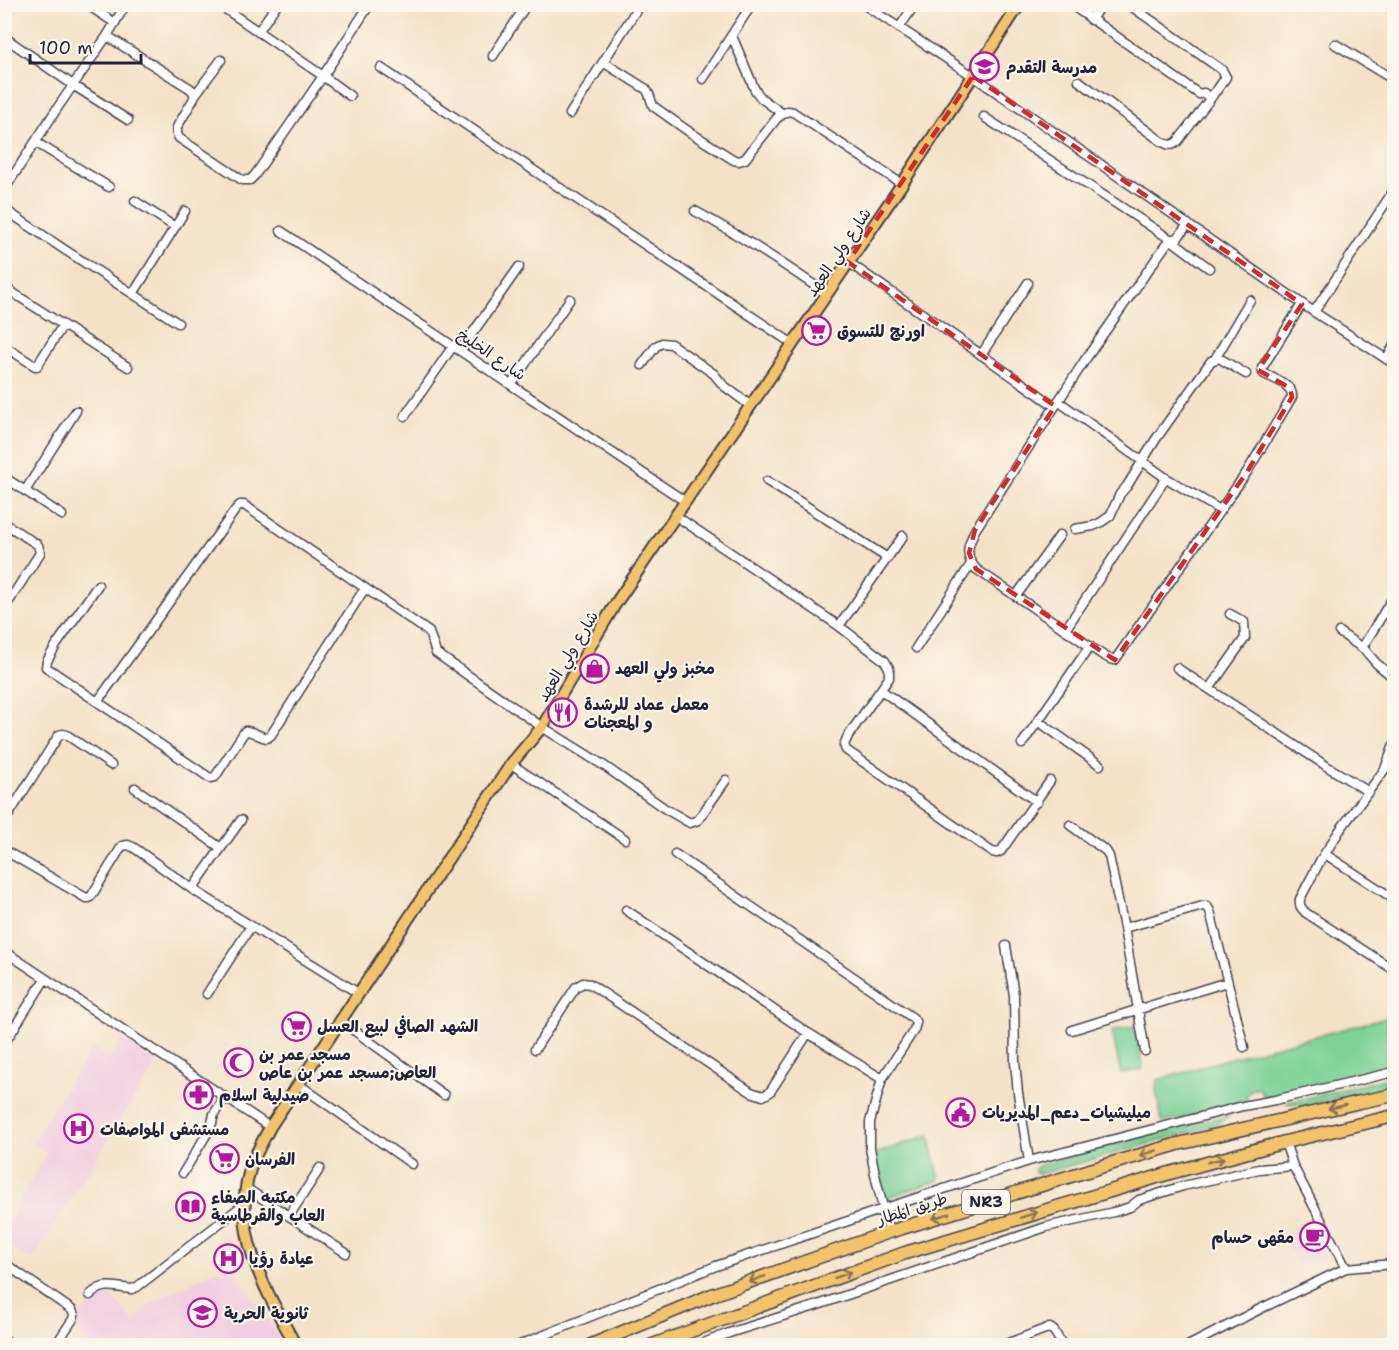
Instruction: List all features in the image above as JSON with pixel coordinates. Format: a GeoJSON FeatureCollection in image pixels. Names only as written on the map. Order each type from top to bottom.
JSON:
{"type":"FeatureCollection","features":[{"type":"Feature","properties":{"kind":"highway","name":"طريق المطار"},"geometry":{"type":"LineString","coordinates":[[589,1346],[712,1295],[889,1232],[1178,1144],[1359,1101],[1395,1095]]}},
{"type":"Feature","properties":{"kind":"highway","name":"NR3"},"geometry":{"type":"LineString","coordinates":[[650,1346],[905,1253],[1170,1173],[1285,1142],[1395,1116]]}},
{"type":"Feature","properties":{"kind":"main road","name":"شارع ولي العهد"},"geometry":{"type":"LineString","coordinates":[[296,1346],[260,1276],[245,1226],[243,1205],[249,1171],[270,1127],[511,764],[542,727],[616,603],[902,184],[1020,4]]}},
{"type":"Feature","properties":{"kind":"street"},"geometry":{"type":"LineString","coordinates":[[86,4],[115,22]]}},
{"type":"Feature","properties":{"kind":"street"},"geometry":{"type":"LineString","coordinates":[[4,190],[126,4]]}},
{"type":"Feature","properties":{"kind":"street"},"geometry":{"type":"LineString","coordinates":[[218,4],[350,96]]}},
{"type":"Feature","properties":{"kind":"street"},"geometry":{"type":"LineString","coordinates":[[258,32],[277,4]]}},
{"type":"Feature","properties":{"kind":"street"},"geometry":{"type":"LineString","coordinates":[[221,60],[195,95],[177,128],[177,134],[179,138],[246,181],[255,175],[370,4]]}},
{"type":"Feature","properties":{"kind":"street"},"geometry":{"type":"LineString","coordinates":[[493,56],[527,4]]}},
{"type":"Feature","properties":{"kind":"street"},"geometry":{"type":"LineString","coordinates":[[570,114],[640,4]]}},
{"type":"Feature","properties":{"kind":"street"},"geometry":{"type":"LineString","coordinates":[[703,79],[752,4]]}},
{"type":"Feature","properties":{"kind":"street"},"geometry":{"type":"LineString","coordinates":[[863,4],[973,76],[1302,304],[1395,364]]}},
{"type":"Feature","properties":{"kind":"street"},"geometry":{"type":"LineString","coordinates":[[899,28],[915,4]]}},
{"type":"Feature","properties":{"kind":"street"},"geometry":{"type":"LineString","coordinates":[[1070,4],[1199,94],[1204,93],[1209,98],[1217,90]]}},
{"type":"Feature","properties":{"kind":"street"},"geometry":{"type":"LineString","coordinates":[[1091,20],[1101,4]]}},
{"type":"Feature","properties":{"kind":"street"},"geometry":{"type":"LineString","coordinates":[[1078,81],[1161,141],[1171,145],[1178,141],[1217,90],[1226,76],[1222,70],[1128,4]]}},
{"type":"Feature","properties":{"kind":"street"},"geometry":{"type":"LineString","coordinates":[[107,36],[191,89],[195,95]]}},
{"type":"Feature","properties":{"kind":"street"},"geometry":{"type":"LineString","coordinates":[[732,36],[755,90],[761,98],[783,114]]}},
{"type":"Feature","properties":{"kind":"street"},"geometry":{"type":"LineString","coordinates":[[4,37],[72,85],[128,120]]}},
{"type":"Feature","properties":{"kind":"street"},"geometry":{"type":"LineString","coordinates":[[1335,44],[1395,80]]}},
{"type":"Feature","properties":{"kind":"street"},"geometry":{"type":"LineString","coordinates":[[603,62],[646,89],[653,106],[739,162],[745,159],[777,118],[788,111],[793,112],[902,184]]}},
{"type":"Feature","properties":{"kind":"street"},"geometry":{"type":"LineString","coordinates":[[381,68],[794,344]]}},
{"type":"Feature","properties":{"kind":"street"},"geometry":{"type":"LineString","coordinates":[[984,117],[1170,239],[1209,268]]}},
{"type":"Feature","properties":{"kind":"street"},"geometry":{"type":"LineString","coordinates":[[35,142],[110,187]]}},
{"type":"Feature","properties":{"kind":"street"},"geometry":{"type":"LineString","coordinates":[[1314,312],[1395,190]]}},
{"type":"Feature","properties":{"kind":"street"},"geometry":{"type":"LineString","coordinates":[[135,201],[175,227]]}},
{"type":"Feature","properties":{"kind":"street"},"geometry":{"type":"LineString","coordinates":[[4,209],[178,323]]}},
{"type":"Feature","properties":{"kind":"street"},"geometry":{"type":"LineString","coordinates":[[133,294],[185,211]]}},
{"type":"Feature","properties":{"kind":"street"},"geometry":{"type":"LineString","coordinates":[[695,211],[764,251],[827,294]]}},
{"type":"Feature","properties":{"kind":"street"},"geometry":{"type":"LineString","coordinates":[[1170,239],[1177,239],[1188,224]]}},
{"type":"Feature","properties":{"kind":"street","name":"شارع الخليخ"},"geometry":{"type":"LineString","coordinates":[[281,231],[686,502]]}},
{"type":"Feature","properties":{"kind":"street"},"geometry":{"type":"LineString","coordinates":[[1170,239],[1084,360],[968,544],[971,564],[976,569],[1110,659],[1115,660],[1247,472],[1292,398],[1293,393],[1290,388],[1263,373],[1262,368],[1302,304]]}},
{"type":"Feature","properties":{"kind":"street"},"geometry":{"type":"LineString","coordinates":[[848,262],[981,355],[1166,478],[1220,510]]}},
{"type":"Feature","properties":{"kind":"street"},"geometry":{"type":"LineString","coordinates":[[405,416],[519,267]]}},
{"type":"Feature","properties":{"kind":"street"},"geometry":{"type":"LineString","coordinates":[[981,355],[1028,283]]}},
{"type":"Feature","properties":{"kind":"street"},"geometry":{"type":"LineString","coordinates":[[4,287],[128,367]]}},
{"type":"Feature","properties":{"kind":"street"},"geometry":{"type":"LineString","coordinates":[[511,385],[570,299]]}},
{"type":"Feature","properties":{"kind":"street"},"geometry":{"type":"LineString","coordinates":[[1075,529],[1093,526],[1110,516],[1117,500],[1156,438],[1211,361],[1215,359],[1250,300]]}},
{"type":"Feature","properties":{"kind":"street"},"geometry":{"type":"LineString","coordinates":[[4,346],[37,366],[63,325]]}},
{"type":"Feature","properties":{"kind":"street"},"geometry":{"type":"LineString","coordinates":[[642,365],[656,346],[662,342],[671,344],[714,374],[723,385],[752,406]]}},
{"type":"Feature","properties":{"kind":"street"},"geometry":{"type":"LineString","coordinates":[[1386,359],[1395,346]]}},
{"type":"Feature","properties":{"kind":"street"},"geometry":{"type":"LineString","coordinates":[[1215,359],[1220,358],[1246,374]]}},
{"type":"Feature","properties":{"kind":"street"},"geometry":{"type":"LineString","coordinates":[[25,491],[76,411]]}},
{"type":"Feature","properties":{"kind":"street"},"geometry":{"type":"LineString","coordinates":[[4,477],[62,516]]}},
{"type":"Feature","properties":{"kind":"street"},"geometry":{"type":"LineString","coordinates":[[1065,630],[1166,478]]}},
{"type":"Feature","properties":{"kind":"street"},"geometry":{"type":"LineString","coordinates":[[767,480],[886,557]]}},
{"type":"Feature","properties":{"kind":"street"},"geometry":{"type":"LineString","coordinates":[[98,701],[236,509],[244,505],[429,632],[436,653],[542,727],[690,823],[698,820],[726,780]]}},
{"type":"Feature","properties":{"kind":"street"},"geometry":{"type":"LineString","coordinates":[[676,516],[839,626],[885,661],[889,668],[889,678],[848,736],[844,745],[846,750],[992,852],[997,853],[1001,851],[1050,781]]}},
{"type":"Feature","properties":{"kind":"street"},"geometry":{"type":"LineString","coordinates":[[4,523],[36,544],[40,550],[40,556],[6,603]]}},
{"type":"Feature","properties":{"kind":"street"},"geometry":{"type":"LineString","coordinates":[[1016,596],[1060,535]]}},
{"type":"Feature","properties":{"kind":"street"},"geometry":{"type":"LineString","coordinates":[[839,626],[903,536]]}},
{"type":"Feature","properties":{"kind":"street"},"geometry":{"type":"LineString","coordinates":[[916,648],[971,564]]}},
{"type":"Feature","properties":{"kind":"street"},"geometry":{"type":"LineString","coordinates":[[98,585],[57,644],[46,667],[210,778],[214,777],[245,731],[248,730],[267,738],[271,735],[365,588]]}},
{"type":"Feature","properties":{"kind":"street"},"geometry":{"type":"LineString","coordinates":[[1362,648],[1395,596]]}},
{"type":"Feature","properties":{"kind":"street"},"geometry":{"type":"LineString","coordinates":[[1209,689],[1245,638],[1244,622],[1230,614]]}},
{"type":"Feature","properties":{"kind":"street"},"geometry":{"type":"LineString","coordinates":[[1340,632],[1362,648],[1395,678]]}},
{"type":"Feature","properties":{"kind":"street"},"geometry":{"type":"LineString","coordinates":[[1022,744],[1090,646]]}},
{"type":"Feature","properties":{"kind":"street"},"geometry":{"type":"LineString","coordinates":[[1177,668],[1369,792]]}},
{"type":"Feature","properties":{"kind":"street"},"geometry":{"type":"LineString","coordinates":[[882,690],[1037,802]]}},
{"type":"Feature","properties":{"kind":"street"},"geometry":{"type":"LineString","coordinates":[[1038,721],[1100,765]]}},
{"type":"Feature","properties":{"kind":"street"},"geometry":{"type":"LineString","coordinates":[[4,822],[59,735],[67,735],[111,765]]}},
{"type":"Feature","properties":{"kind":"street"},"geometry":{"type":"LineString","coordinates":[[1395,745],[1385,770],[1340,830],[1300,899],[1301,909],[1306,913],[1395,970]]}},
{"type":"Feature","properties":{"kind":"street"},"geometry":{"type":"LineString","coordinates":[[511,764],[625,839]]}},
{"type":"Feature","properties":{"kind":"street"},"geometry":{"type":"LineString","coordinates":[[135,788],[221,848]]}},
{"type":"Feature","properties":{"kind":"street"},"geometry":{"type":"LineString","coordinates":[[192,889],[241,820]]}},
{"type":"Feature","properties":{"kind":"street"},"geometry":{"type":"LineString","coordinates":[[1070,825],[1108,854],[1124,928],[1145,1051]]}},
{"type":"Feature","properties":{"kind":"street"},"geometry":{"type":"LineString","coordinates":[[4,850],[89,898],[122,846],[134,847],[250,927],[358,993]]}},
{"type":"Feature","properties":{"kind":"street"},"geometry":{"type":"LineString","coordinates":[[675,854],[913,1017],[916,1023],[914,1029],[882,1079],[870,1122],[870,1148],[889,1232]]}},
{"type":"Feature","properties":{"kind":"street"},"geometry":{"type":"LineString","coordinates":[[1325,854],[1395,899]]}},
{"type":"Feature","properties":{"kind":"street"},"geometry":{"type":"LineString","coordinates":[[1124,928],[1207,906],[1210,910],[1244,1047]]}},
{"type":"Feature","properties":{"kind":"street"},"geometry":{"type":"LineString","coordinates":[[626,910],[808,1033],[882,1079]]}},
{"type":"Feature","properties":{"kind":"street"},"geometry":{"type":"LineString","coordinates":[[207,994],[250,927]]}},
{"type":"Feature","properties":{"kind":"street"},"geometry":{"type":"LineString","coordinates":[[1006,946],[1014,995],[1018,1093],[1029,1161]]}},
{"type":"Feature","properties":{"kind":"street"},"geometry":{"type":"LineString","coordinates":[[4,951],[270,1127]]}},
{"type":"Feature","properties":{"kind":"street"},"geometry":{"type":"LineString","coordinates":[[4,1044],[45,979]]}},
{"type":"Feature","properties":{"kind":"street"},"geometry":{"type":"LineString","coordinates":[[1072,1030],[1227,982]]}},
{"type":"Feature","properties":{"kind":"street"},"geometry":{"type":"LineString","coordinates":[[535,1049],[576,987],[583,983],[590,984],[751,1092],[763,1096],[770,1092],[808,1033]]}},
{"type":"Feature","properties":{"kind":"street"},"geometry":{"type":"LineString","coordinates":[[341,1021],[444,1095]]}},
{"type":"Feature","properties":{"kind":"street"},"geometry":{"type":"LineString","coordinates":[[517,1346],[716,1266],[1029,1161],[1232,1109],[1395,1072]]}},
{"type":"Feature","properties":{"kind":"street"},"geometry":{"type":"LineString","coordinates":[[298,1084],[412,1164]]}},
{"type":"Feature","properties":{"kind":"street"},"geometry":{"type":"LineString","coordinates":[[183,1173],[208,1132],[214,1114],[225,1097]]}},
{"type":"Feature","properties":{"kind":"street"},"geometry":{"type":"LineString","coordinates":[[1285,1142],[1293,1166],[1346,1268]]}},
{"type":"Feature","properties":{"kind":"street"},"geometry":{"type":"LineString","coordinates":[[696,1346],[1046,1227],[1114,1212],[1130,1207],[1139,1200],[1183,1186],[1259,1169],[1293,1166]]}},
{"type":"Feature","properties":{"kind":"street"},"geometry":{"type":"LineString","coordinates":[[289,1216],[320,1168]]}},
{"type":"Feature","properties":{"kind":"street"},"geometry":{"type":"LineString","coordinates":[[246,1188],[346,1253]]}},
{"type":"Feature","properties":{"kind":"street"},"geometry":{"type":"LineString","coordinates":[[90,1295],[96,1289],[104,1286],[132,1290],[243,1205]]}},
{"type":"Feature","properties":{"kind":"street"},"geometry":{"type":"LineString","coordinates":[[4,1263],[72,1310],[73,1319],[55,1346]]}},
{"type":"Feature","properties":{"kind":"street"},"geometry":{"type":"LineString","coordinates":[[1188,1346],[1346,1268],[1395,1264]]}},
{"type":"Feature","properties":{"kind":"street"},"geometry":{"type":"LineString","coordinates":[[1000,1346],[1050,1328],[1063,1346]]}},
{"type":"Feature","properties":{"kind":"street"},"geometry":{"type":"LineString","coordinates":[[4,1339],[14,1346]]}},
{"type":"Feature","properties":{"kind":"highlighted area"},"geometry":{"type":"Polygon","coordinates":[[[973,76],[1302,304],[1258,370],[1290,388],[1292,397],[1247,472],[1115,660],[976,569],[969,553],[975,530],[1055,406],[848,262],[973,76]]]}},
{"type":"Feature","properties":{"kind":"shaded area"},"geometry":{"type":"Polygon","coordinates":[[[122,1038],[158,1061],[32,1261],[5,1244],[4,1227],[47,1153],[32,1142],[92,1048],[109,1059],[122,1038]]]}},
{"type":"Feature","properties":{"kind":"shaded area"},"geometry":{"type":"Polygon","coordinates":[[[1313,1224],[1328,1257],[1299,1266],[1281,1234],[1313,1224]]]}},
{"type":"Feature","properties":{"kind":"shaded area","name":"ثانوية الحرية"},"geometry":{"type":"Polygon","coordinates":[[[229,1263],[285,1345],[91,1345],[73,1323],[104,1289],[135,1322],[149,1304],[229,1263]]]}},
{"type":"Feature","properties":{"kind":"green space"},"geometry":{"type":"Polygon","coordinates":[[[1394,1016],[1394,1069],[1270,1098],[1265,1097],[1259,1088],[1250,1090],[1244,1103],[1162,1121],[1156,1090],[1158,1080],[1227,1059],[1394,1016]]]}},
{"type":"Feature","properties":{"kind":"green space"},"geometry":{"type":"Polygon","coordinates":[[[1134,1026],[1143,1069],[1121,1074],[1112,1031],[1134,1026]]]}},
{"type":"Feature","properties":{"kind":"green space"},"geometry":{"type":"Polygon","coordinates":[[[1394,1077],[1394,1085],[1303,1106],[1286,1103],[1394,1077]]]}},
{"type":"Feature","properties":{"kind":"green space"},"geometry":{"type":"Polygon","coordinates":[[[1230,1115],[1217,1125],[1040,1174],[1035,1172],[1038,1166],[1230,1115]]]}},
{"type":"Feature","properties":{"kind":"green space"},"geometry":{"type":"Polygon","coordinates":[[[929,1135],[940,1180],[886,1198],[875,1154],[929,1135]]]}},
{"type":"Feature","properties":{"kind":"place","name":"مدرسة التقدم"},"geometry":{"type":"Point","coordinates":[985,67]}},
{"type":"Feature","properties":{"kind":"place","name":"اورنج للتسوق"},"geometry":{"type":"Point","coordinates":[816,331]}},
{"type":"Feature","properties":{"kind":"place","name":"مخبز ولي العهد"},"geometry":{"type":"Point","coordinates":[594,668]}},
{"type":"Feature","properties":{"kind":"place","name":"معمل عماد للرشدة و المعجنات"},"geometry":{"type":"Point","coordinates":[563,713]}},
{"type":"Feature","properties":{"kind":"place","name":"الشهد الصافي لبيع العسل"},"geometry":{"type":"Point","coordinates":[296,1026]}},
{"type":"Feature","properties":{"kind":"place","name":"مسجد عمر بن العاص;مسجد عمر بن عاص"},"geometry":{"type":"Point","coordinates":[238,1063]}},
{"type":"Feature","properties":{"kind":"place","name":"صيدلية اسلام"},"geometry":{"type":"Point","coordinates":[198,1095]}},
{"type":"Feature","properties":{"kind":"place","name":"ميليشيات_دعم_المديريات"},"geometry":{"type":"Point","coordinates":[961,1112]}},
{"type":"Feature","properties":{"kind":"place","name":"مستشفى المواصفات"},"geometry":{"type":"Point","coordinates":[79,1129]}},
{"type":"Feature","properties":{"kind":"place","name":"الفرسان"},"geometry":{"type":"Point","coordinates":[224,1159]}},
{"type":"Feature","properties":{"kind":"place","name":"مكتبه الصفاء العاب والقرطاسية"},"geometry":{"type":"Point","coordinates":[190,1206]}},
{"type":"Feature","properties":{"kind":"place","name":"مقهى حسام"},"geometry":{"type":"Point","coordinates":[1315,1237]}},
{"type":"Feature","properties":{"kind":"place","name":"عيادة رؤيا"},"geometry":{"type":"Point","coordinates":[228,1258]}},
{"type":"Feature","properties":{"kind":"place","name":"ثانوية الحرية"},"geometry":{"type":"Point","coordinates":[203,1313]}}]}
